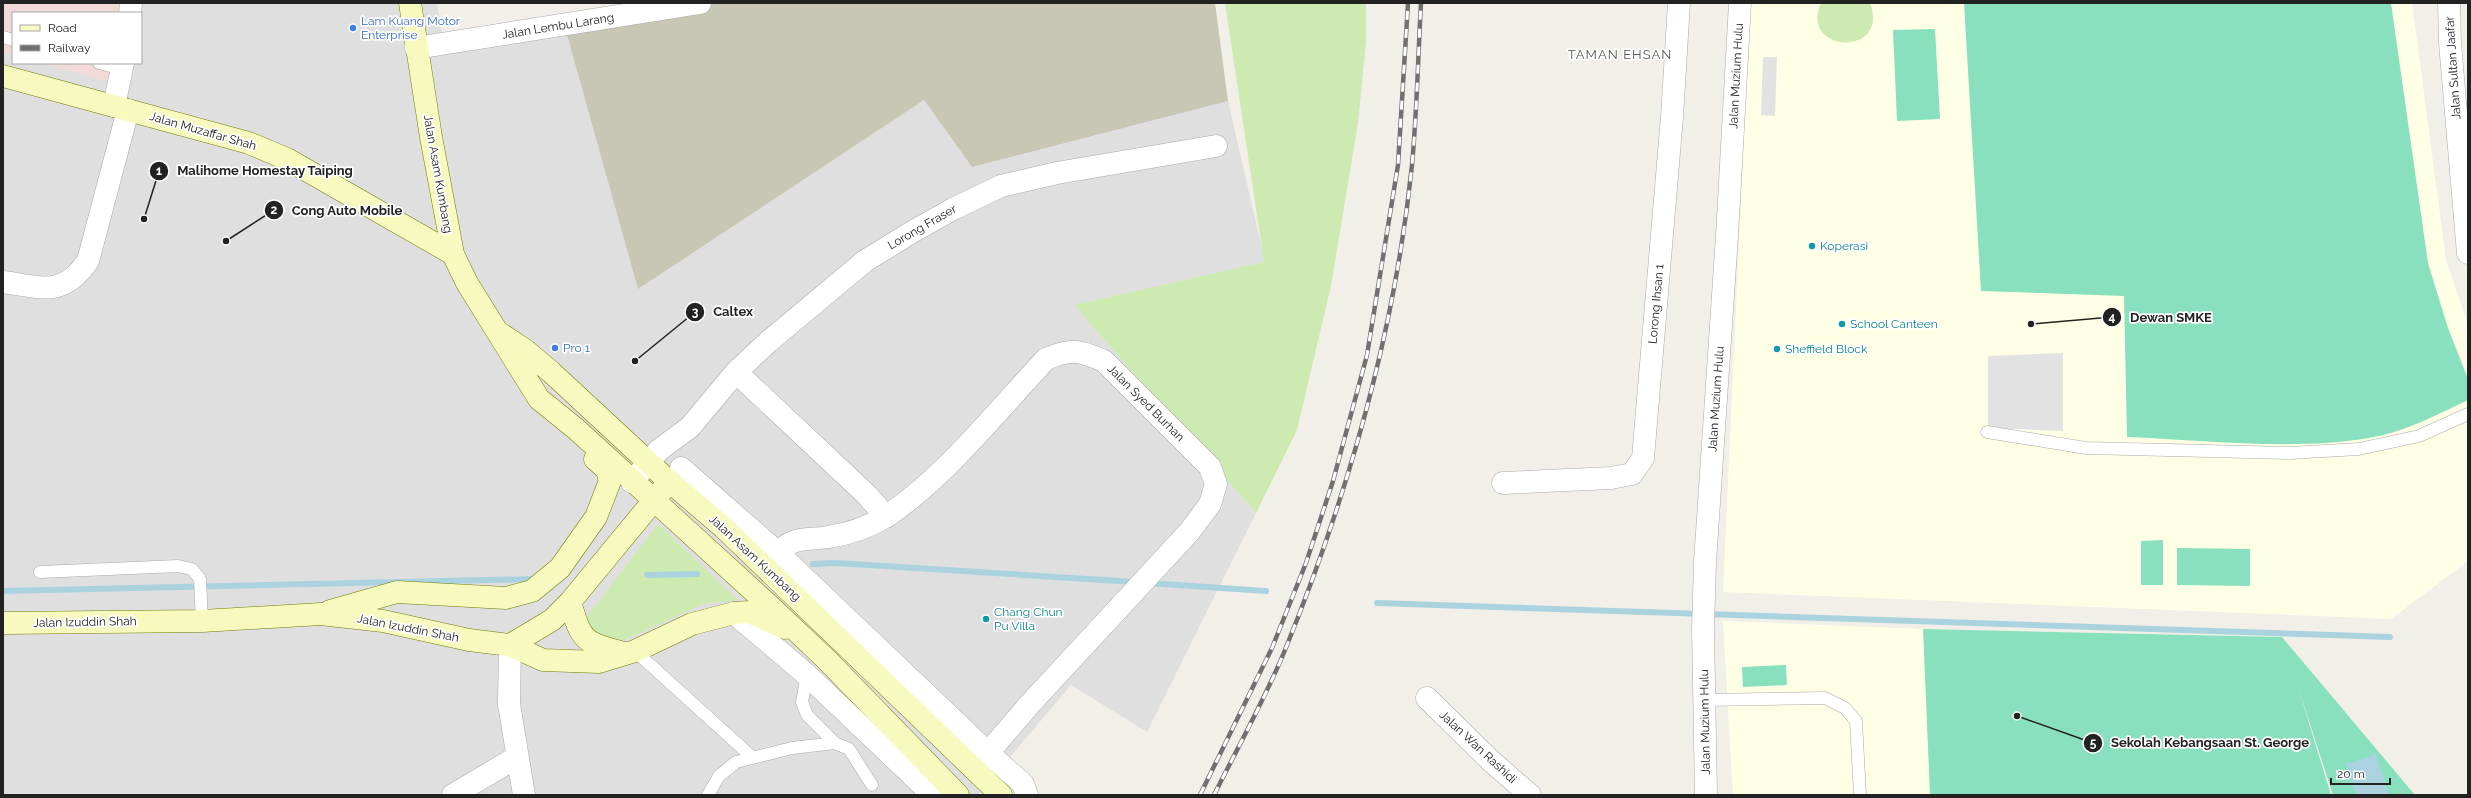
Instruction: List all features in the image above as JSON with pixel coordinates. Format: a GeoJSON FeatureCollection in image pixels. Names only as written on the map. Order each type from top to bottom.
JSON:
{"type":"FeatureCollection","features":[{"type":"Feature","properties":{"kind":"main road","name":"Jalan Asam Kumbang"},"geometry":{"type":"LineString","coordinates":[[410,3],[416,48],[453,254],[467,284],[539,399],[576,429],[632,482],[772,608],[826,660],[958,795]]}},
{"type":"Feature","properties":{"kind":"main road","name":"Jalan Muzaffar Shah"},"geometry":{"type":"LineString","coordinates":[[3,76],[250,143],[287,159],[453,254]]}},
{"type":"Feature","properties":{"kind":"main road","name":"Jalan Asam Kumbang"},"geometry":{"type":"LineString","coordinates":[[499,333],[525,350],[551,372],[649,463],[675,475],[749,551],[959,752],[1001,795]]}},
{"type":"Feature","properties":{"kind":"main road"},"geometry":{"type":"LineString","coordinates":[[321,614],[397,592],[506,598],[518,596],[540,586],[560,568],[596,517],[610,480],[607,470],[576,439],[576,429]]}},
{"type":"Feature","properties":{"kind":"main road"},"geometry":{"type":"LineString","coordinates":[[510,645],[552,620],[570,602],[628,529],[654,501],[675,475]]}},
{"type":"Feature","properties":{"kind":"main road"},"geometry":{"type":"LineString","coordinates":[[570,602],[580,633],[594,645],[629,652]]}},
{"type":"Feature","properties":{"kind":"main road","name":"Jalan Izuddin Shah"},"geometry":{"type":"LineString","coordinates":[[3,623],[202,621],[321,614],[383,621],[469,640],[510,645],[543,660],[599,662],[629,652],[692,624],[734,613],[749,612],[796,632]]}},
{"type":"Feature","properties":{"kind":"street","name":"Jalan Lembu Larang"},"geometry":{"type":"LineString","coordinates":[[416,48],[700,3]]}},
{"type":"Feature","properties":{"kind":"street","name":"Lorong Ihsan 1"},"geometry":{"type":"LineString","coordinates":[[1503,483],[1611,478],[1632,474],[1643,458],[1672,117],[1679,3]]}},
{"type":"Feature","properties":{"kind":"street","name":"Jalan Muzium Hulu"},"geometry":{"type":"LineString","coordinates":[[1706,795],[1703,628],[1704,600],[1740,3]]}},
{"type":"Feature","properties":{"kind":"street","name":"Jalan Sultan Jaafar"},"geometry":{"type":"LineString","coordinates":[[2449,3],[2450,43],[2468,253]]}},
{"type":"Feature","properties":{"kind":"street"},"geometry":{"type":"LineString","coordinates":[[3,282],[49,288],[67,284],[78,275],[88,261],[121,108],[123,66]]}},
{"type":"Feature","properties":{"kind":"street","name":"Lorong Fraser"},"geometry":{"type":"LineString","coordinates":[[632,482],[659,450],[690,427],[736,372],[818,298],[865,261],[912,232],[1001,186],[1057,174],[1216,146]]}},
{"type":"Feature","properties":{"kind":"street","name":"Jalan Syed Burhan"},"geometry":{"type":"LineString","coordinates":[[778,553],[786,544],[799,539],[827,538],[857,531],[886,517],[923,490],[1046,359],[1065,351],[1082,351],[1104,361],[1210,467],[1216,484],[1210,504],[1190,531],[1029,705],[988,753]]}},
{"type":"Feature","properties":{"kind":"street"},"geometry":{"type":"LineString","coordinates":[[736,372],[868,495],[886,517]]}},
{"type":"Feature","properties":{"kind":"street","name":"Lorong Fraser"},"geometry":{"type":"LineString","coordinates":[[675,475],[690,427]]}},
{"type":"Feature","properties":{"kind":"street"},"geometry":{"type":"LineString","coordinates":[[675,475],[778,553],[988,753],[1023,784],[1027,795]]}},
{"type":"Feature","properties":{"kind":"street"},"geometry":{"type":"LineString","coordinates":[[734,613],[807,675],[932,795]]}},
{"type":"Feature","properties":{"kind":"street"},"geometry":{"type":"LineString","coordinates":[[510,645],[509,704],[524,795]]}},
{"type":"Feature","properties":{"kind":"street","name":"Jalan Wan Rashidi"},"geometry":{"type":"LineString","coordinates":[[1427,698],[1491,761],[1530,795]]}},
{"type":"Feature","properties":{"kind":"street"},"geometry":{"type":"LineString","coordinates":[[453,795],[517,757]]}},
{"type":"Feature","properties":{"kind":"lane"},"geometry":{"type":"LineString","coordinates":[[107,64],[123,66]]}},
{"type":"Feature","properties":{"kind":"lane"},"geometry":{"type":"LineString","coordinates":[[1987,432],[2086,448],[2289,453],[2359,449],[2420,436],[2468,414]]}},
{"type":"Feature","properties":{"kind":"lane"},"geometry":{"type":"LineString","coordinates":[[40,572],[178,566],[192,569],[200,579],[202,621]]}},
{"type":"Feature","properties":{"kind":"lane"},"geometry":{"type":"LineString","coordinates":[[629,652],[752,757]]}},
{"type":"Feature","properties":{"kind":"lane"},"geometry":{"type":"LineString","coordinates":[[807,675],[802,702],[807,715],[835,743],[849,749],[872,785]]}},
{"type":"Feature","properties":{"kind":"lane"},"geometry":{"type":"LineString","coordinates":[[1704,700],[1825,698],[1845,708],[1856,721],[1860,795]]}},
{"type":"Feature","properties":{"kind":"lane"},"geometry":{"type":"LineString","coordinates":[[708,795],[719,776],[736,762],[752,757],[835,743]]}},
{"type":"Feature","properties":{"kind":"shaded area"},"geometry":{"type":"Polygon","coordinates":[[[3,3],[437,3],[442,33],[562,17],[638,288],[924,100],[972,167],[1228,101],[1265,262],[1075,305],[1256,513],[1147,732],[1071,685],[978,795],[3,795],[3,3]]]}},
{"type":"Feature","properties":{"kind":"shaded area"},"geometry":{"type":"Polygon","coordinates":[[[3,3],[132,3],[129,12],[12,12],[12,55],[3,52],[3,3]]]}},
{"type":"Feature","properties":{"kind":"shaded area"},"geometry":{"type":"Polygon","coordinates":[[[670,3],[1215,3],[1228,101],[972,167],[924,100],[638,289],[562,17],[670,3]]]}},
{"type":"Feature","properties":{"kind":"shaded area"},"geometry":{"type":"Polygon","coordinates":[[[1750,3],[2412,3],[2446,260],[2468,324],[2468,561],[2391,619],[1723,592],[1750,3]]]}},
{"type":"Feature","properties":{"kind":"shaded area"},"geometry":{"type":"Polygon","coordinates":[[[1763,57],[1777,57],[1775,116],[1761,115],[1763,57]]]}},
{"type":"Feature","properties":{"kind":"shaded area"},"geometry":{"type":"Polygon","coordinates":[[[45,64],[115,64],[110,82],[45,64]]]}},
{"type":"Feature","properties":{"kind":"shaded area"},"geometry":{"type":"Polygon","coordinates":[[[2063,353],[2063,431],[1988,428],[1988,356],[2063,353]]]}},
{"type":"Feature","properties":{"kind":"shaded area"},"geometry":{"type":"Polygon","coordinates":[[[1723,621],[1923,629],[2282,637],[2331,795],[1733,795],[1723,621]]]}},
{"type":"Feature","properties":{"kind":"green space"},"geometry":{"type":"Polygon","coordinates":[[[1225,3],[1366,3],[1366,42],[1358,123],[1331,286],[1297,430],[1256,513],[1074,305],[1264,262],[1225,3]]]}},
{"type":"Feature","properties":{"kind":"green space"},"geometry":{"type":"Polygon","coordinates":[[[1821,3],[1870,3],[1873,21],[1868,33],[1858,40],[1845,42],[1832,39],[1822,32],[1817,20],[1821,3]]]}},
{"type":"Feature","properties":{"kind":"green space"},"geometry":{"type":"Polygon","coordinates":[[[1964,3],[2391,3],[2428,263],[2448,328],[2468,379],[2468,400],[2395,432],[2369,438],[2340,442],[2310,444],[2249,444],[2127,437],[2124,296],[1981,291],[1964,3]]]}},
{"type":"Feature","properties":{"kind":"green space"},"geometry":{"type":"Polygon","coordinates":[[[1935,29],[1940,119],[1897,121],[1893,30],[1935,29]]]}},
{"type":"Feature","properties":{"kind":"green space"},"geometry":{"type":"Polygon","coordinates":[[[658,524],[738,600],[703,604],[618,643],[594,638],[583,622],[658,524]]]}},
{"type":"Feature","properties":{"kind":"green space"},"geometry":{"type":"Polygon","coordinates":[[[2163,540],[2163,585],[2141,585],[2141,541],[2163,540]]]}},
{"type":"Feature","properties":{"kind":"green space"},"geometry":{"type":"Polygon","coordinates":[[[2177,548],[2250,549],[2250,586],[2177,585],[2177,548]]]}},
{"type":"Feature","properties":{"kind":"green space"},"geometry":{"type":"Polygon","coordinates":[[[1923,629],[2282,637],[2415,795],[2333,795],[2298,687],[2331,795],[1930,795],[1923,629]]]}},
{"type":"Feature","properties":{"kind":"green space"},"geometry":{"type":"Polygon","coordinates":[[[1786,665],[1787,685],[1743,687],[1742,667],[1786,665]]]}},
{"type":"Feature","properties":{"kind":"water"},"geometry":{"type":"Polygon","coordinates":[[[2376,754],[2389,795],[2356,795],[2346,764],[2376,754]]]}},
{"type":"Feature","properties":{"kind":"waterway"},"geometry":{"type":"LineString","coordinates":[[813,564],[836,563],[1135,582]]}},
{"type":"Feature","properties":{"kind":"waterway"},"geometry":{"type":"LineString","coordinates":[[647,575],[697,574]]}},
{"type":"Feature","properties":{"kind":"waterway"},"geometry":{"type":"LineString","coordinates":[[3,591],[537,579]]}},
{"type":"Feature","properties":{"kind":"waterway"},"geometry":{"type":"LineString","coordinates":[[1148,583],[1266,591]]}},
{"type":"Feature","properties":{"kind":"waterway"},"geometry":{"type":"LineString","coordinates":[[1377,603],[2390,637]]}},
{"type":"Feature","properties":{"kind":"railway"},"geometry":{"type":"LineString","coordinates":[[1200,795],[1272,648],[1306,563],[1333,481],[1367,355],[1398,165],[1408,3]]}},
{"type":"Feature","properties":{"kind":"railway"},"geometry":{"type":"LineString","coordinates":[[1214,795],[1260,705],[1285,650],[1329,532],[1366,412],[1394,289],[1404,227],[1414,145],[1421,3]]}},
{"type":"Feature","properties":{"kind":"place","name":"Lam Kuang Motor Enterprise"},"geometry":{"type":"Point","coordinates":[353,28]}},
{"type":"Feature","properties":{"kind":"place","name":"Malihome Homestay Taiping"},"geometry":{"type":"Point","coordinates":[144,219]}},
{"type":"Feature","properties":{"kind":"place","name":"Cong Auto Mobile"},"geometry":{"type":"Point","coordinates":[226,241]}},
{"type":"Feature","properties":{"kind":"place","name":"Koperasi"},"geometry":{"type":"Point","coordinates":[1812,246]}},
{"type":"Feature","properties":{"kind":"place","name":"School Canteen"},"geometry":{"type":"Point","coordinates":[1842,324]}},
{"type":"Feature","properties":{"kind":"place","name":"Dewan SMKE"},"geometry":{"type":"Point","coordinates":[2031,324]}},
{"type":"Feature","properties":{"kind":"place","name":"Pro 1"},"geometry":{"type":"Point","coordinates":[555,348]}},
{"type":"Feature","properties":{"kind":"place","name":"Sheffield Block"},"geometry":{"type":"Point","coordinates":[1777,349]}},
{"type":"Feature","properties":{"kind":"place","name":"Caltex"},"geometry":{"type":"Point","coordinates":[635,361]}},
{"type":"Feature","properties":{"kind":"place","name":"Chang Chun Pu Villa"},"geometry":{"type":"Point","coordinates":[986,619]}},
{"type":"Feature","properties":{"kind":"place","name":"Sekolah Kebangsaan St. George"},"geometry":{"type":"Point","coordinates":[2017,716]}},
{"type":"Feature","properties":{"kind":"district","name":"TAMAN EHSAN"},"geometry":{"type":"Point","coordinates":[1620,54]}}]}
